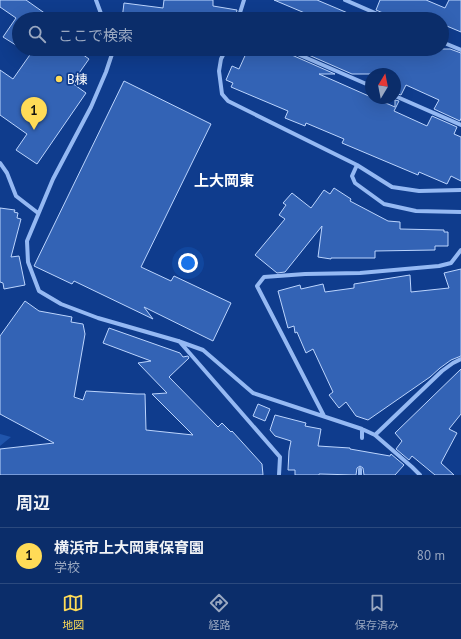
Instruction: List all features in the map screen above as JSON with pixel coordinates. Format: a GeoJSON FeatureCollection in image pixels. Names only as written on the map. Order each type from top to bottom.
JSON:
{"type":"FeatureCollection","features":[{"type":"Feature","properties":{"kind":"street"},"geometry":{"type":"LineString","coordinates":[[96,0],[100,12]]}},
{"type":"Feature","properties":{"kind":"street"},"geometry":{"type":"LineString","coordinates":[[240,12],[244,0]]}},
{"type":"Feature","properties":{"kind":"street"},"geometry":{"type":"LineString","coordinates":[[345,0],[373,12]]}},
{"type":"Feature","properties":{"kind":"street"},"geometry":{"type":"LineString","coordinates":[[449,45],[461,50]]}},
{"type":"Feature","properties":{"kind":"street"},"geometry":{"type":"LineString","coordinates":[[111,56],[91,107],[53,179],[27,241],[28,262],[39,291],[61,304],[98,318],[178,340],[203,350],[253,394],[362,429],[375,435],[412,466],[420,475]]}},
{"type":"Feature","properties":{"kind":"street"},"geometry":{"type":"LineString","coordinates":[[222,56],[219,71],[222,94],[228,101],[357,165],[392,187],[419,191],[461,190]]}},
{"type":"Feature","properties":{"kind":"street"},"geometry":{"type":"LineString","coordinates":[[302,56],[365,83]]}},
{"type":"Feature","properties":{"kind":"street"},"geometry":{"type":"LineString","coordinates":[[401,99],[461,125]]}},
{"type":"Feature","properties":{"kind":"street"},"geometry":{"type":"LineString","coordinates":[[0,163],[7,173],[16,196],[38,213]]}},
{"type":"Feature","properties":{"kind":"street"},"geometry":{"type":"LineString","coordinates":[[357,165],[352,176],[355,183],[384,204],[416,211],[461,212]]}},
{"type":"Feature","properties":{"kind":"street"},"geometry":{"type":"LineString","coordinates":[[324,417],[258,286],[264,277],[306,274],[360,274],[439,266],[451,263],[461,250]]}},
{"type":"Feature","properties":{"kind":"street"},"geometry":{"type":"LineString","coordinates":[[178,340],[280,457],[279,475]]}},
{"type":"Feature","properties":{"kind":"street"},"geometry":{"type":"LineString","coordinates":[[375,435],[442,371],[461,359]]}},
{"type":"Feature","properties":{"kind":"street"},"geometry":{"type":"LineString","coordinates":[[362,429],[362,438]]}},
{"type":"Feature","properties":{"kind":"street"},"geometry":{"type":"LineString","coordinates":[[360,469],[360,475]]}},
{"type":"Feature","properties":{"kind":"shaded area"},"geometry":{"type":"Polygon","coordinates":[[[0,434],[11,437],[0,446],[0,434]]]}},
{"type":"Feature","properties":{"kind":"building"},"geometry":{"type":"Polygon","coordinates":[[[0,0],[26,0],[43,12],[12,12],[12,15],[0,7],[0,0]]]}},
{"type":"Feature","properties":{"kind":"building"},"geometry":{"type":"Polygon","coordinates":[[[164,0],[213,0],[213,6],[237,10],[237,12],[123,12],[124,3],[163,8],[164,0]]]}},
{"type":"Feature","properties":{"kind":"building"},"geometry":{"type":"Polygon","coordinates":[[[274,0],[317,0],[345,12],[302,12],[274,0]]]}},
{"type":"Feature","properties":{"kind":"building"},"geometry":{"type":"Polygon","coordinates":[[[380,0],[426,0],[445,8],[449,0],[461,0],[461,32],[449,27],[449,12],[381,12],[376,10],[380,0]]]}},
{"type":"Feature","properties":{"kind":"building"},"geometry":{"type":"Polygon","coordinates":[[[12,24],[12,43],[3,37],[12,24]]]}},
{"type":"Feature","properties":{"kind":"building"},"geometry":{"type":"Polygon","coordinates":[[[449,49],[461,53],[460,121],[434,109],[439,100],[406,85],[401,95],[401,68],[365,68],[365,74],[352,74],[311,56],[449,56],[449,49]]]}},
{"type":"Feature","properties":{"kind":"building"},"geometry":{"type":"Polygon","coordinates":[[[29,56],[85,56],[89,59],[72,83],[86,93],[37,164],[16,150],[27,134],[0,115],[0,70],[13,79],[29,56]]]}},
{"type":"Feature","properties":{"kind":"building"},"geometry":{"type":"Polygon","coordinates":[[[245,56],[294,56],[335,74],[319,74],[365,94],[365,104],[388,104],[395,107],[395,104],[398,104],[394,111],[427,126],[432,116],[457,127],[454,134],[461,137],[461,181],[451,176],[447,184],[419,172],[418,175],[342,143],[344,139],[306,123],[305,126],[285,118],[288,111],[231,87],[233,83],[226,80],[232,66],[239,69],[245,56]]]}},
{"type":"Feature","properties":{"kind":"building"},"geometry":{"type":"Polygon","coordinates":[[[124,81],[211,124],[141,267],[171,281],[174,276],[231,303],[213,341],[144,307],[153,319],[74,281],[72,284],[34,266],[124,81]]]}},
{"type":"Feature","properties":{"kind":"building"},"geometry":{"type":"Polygon","coordinates":[[[334,188],[351,199],[350,201],[388,221],[400,222],[400,229],[444,230],[444,232],[448,232],[448,246],[435,246],[435,250],[375,251],[375,258],[331,259],[318,257],[322,226],[285,272],[277,273],[255,255],[285,219],[279,215],[286,205],[283,203],[292,193],[311,208],[324,190],[330,194],[334,188]]]}},
{"type":"Feature","properties":{"kind":"building"},"geometry":{"type":"Polygon","coordinates":[[[0,208],[15,210],[14,212],[18,213],[17,218],[21,219],[11,257],[19,256],[25,285],[4,289],[3,283],[0,282],[0,208]]]}},
{"type":"Feature","properties":{"kind":"building"},"geometry":{"type":"Polygon","coordinates":[[[461,269],[461,356],[451,360],[430,377],[368,420],[356,416],[346,402],[339,408],[329,395],[333,392],[313,349],[306,353],[297,332],[295,333],[294,326],[288,328],[278,291],[300,285],[301,289],[323,284],[325,292],[354,288],[354,284],[410,275],[411,292],[449,288],[444,273],[461,269]]]}},
{"type":"Feature","properties":{"kind":"building"},"geometry":{"type":"Polygon","coordinates":[[[25,301],[39,311],[72,317],[71,322],[83,324],[85,334],[74,397],[83,400],[86,391],[145,394],[146,430],[193,435],[152,394],[167,393],[138,363],[151,361],[103,343],[109,328],[180,353],[183,357],[188,356],[189,358],[169,377],[218,427],[222,423],[231,432],[232,431],[262,464],[263,475],[0,475],[0,449],[54,443],[0,414],[0,336],[25,301]]]}},
{"type":"Feature","properties":{"kind":"building"},"geometry":{"type":"Polygon","coordinates":[[[461,369],[461,414],[449,429],[457,433],[441,463],[454,475],[435,475],[412,456],[409,460],[396,449],[402,441],[395,433],[461,369]]]}},
{"type":"Feature","properties":{"kind":"building"},"geometry":{"type":"Polygon","coordinates":[[[258,404],[270,409],[265,421],[253,416],[258,404]]]}},
{"type":"Feature","properties":{"kind":"building"},"geometry":{"type":"Polygon","coordinates":[[[275,415],[306,423],[305,426],[321,429],[318,446],[350,448],[390,456],[391,454],[404,465],[395,475],[364,475],[363,468],[360,466],[357,468],[356,475],[295,475],[295,470],[288,470],[291,441],[275,436],[270,430],[275,415]]]}},
{"type":"Feature","properties":{"kind":"place","name":"B棟"},"geometry":{"type":"Point","coordinates":[59,79]}},
{"type":"Feature","properties":{"kind":"place","name":"横浜市上大岡東保育園"},"geometry":{"type":"Point","coordinates":[34,130]}},
{"type":"Feature","properties":{"kind":"district","name":"上大岡東"},"geometry":{"type":"Point","coordinates":[224,181]}}]}
